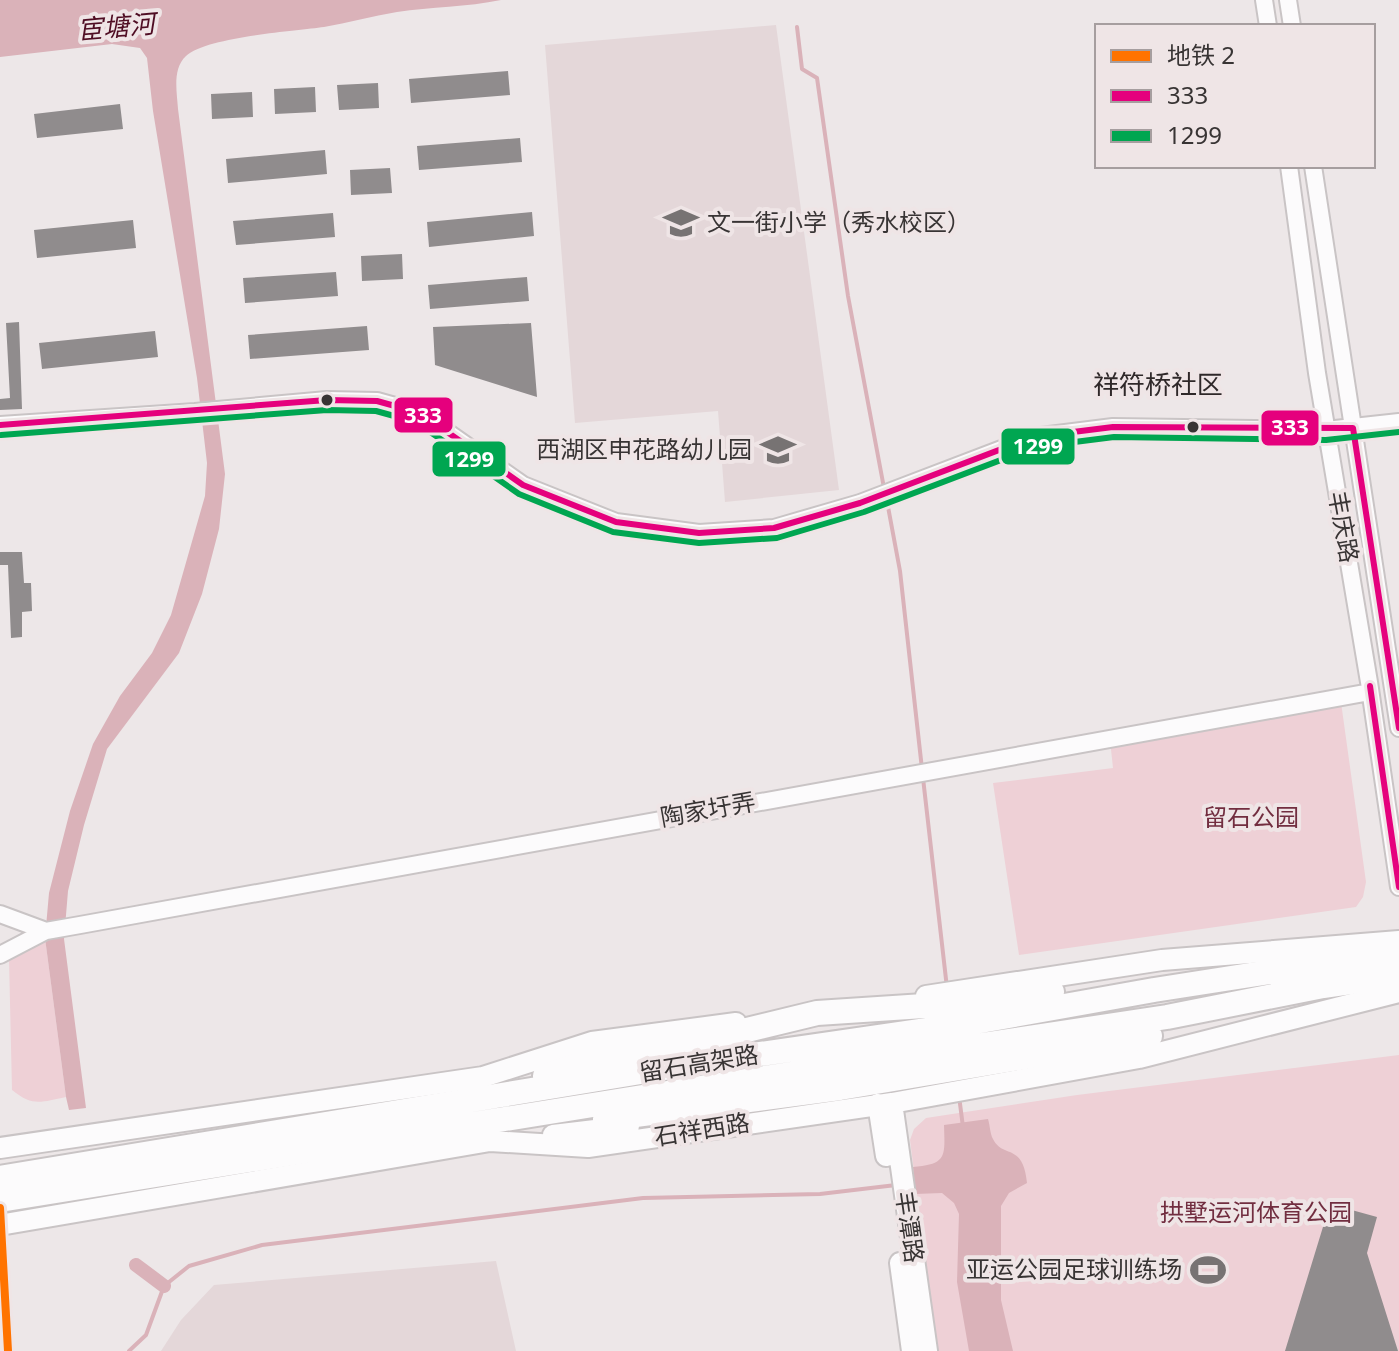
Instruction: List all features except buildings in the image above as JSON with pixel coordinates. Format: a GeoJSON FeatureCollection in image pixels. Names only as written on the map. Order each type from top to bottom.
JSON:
{"type":"FeatureCollection","features":[{"type":"Feature","properties":{"kind":"highway"},"geometry":{"type":"LineString","coordinates":[[480,1121],[602,1119],[900,1078],[944,1045],[976,996],[1162,982],[1399,952]]}},
{"type":"Feature","properties":{"kind":"highway"},"geometry":{"type":"LineString","coordinates":[[480,1121],[578,1065],[652,1053],[817,1013],[944,1045],[986,1073],[1323,986],[1399,975]]}},
{"type":"Feature","properties":{"kind":"highway","name":"留石高架路"},"geometry":{"type":"LineString","coordinates":[[944,1045],[1014,1015],[1162,982]]}},
{"type":"Feature","properties":{"kind":"highway","name":"留石高架路"},"geometry":{"type":"LineString","coordinates":[[0,1200],[944,1045],[1168,1025]]}},
{"type":"Feature","properties":{"kind":"highway","name":"留石高架路"},"geometry":{"type":"LineString","coordinates":[[0,1178],[480,1121]]}},
{"type":"Feature","properties":{"kind":"main road"},"geometry":{"type":"LineString","coordinates":[[976,996],[1162,960],[1399,941]]}},
{"type":"Feature","properties":{"kind":"main road"},"geometry":{"type":"LineString","coordinates":[[986,1073],[1139,1058],[1399,992]]}},
{"type":"Feature","properties":{"kind":"main road"},"geometry":{"type":"LineString","coordinates":[[0,1148],[483,1077],[592,1042],[817,1013]]}},
{"type":"Feature","properties":{"kind":"main road","name":"石祥西路"},"geometry":{"type":"LineString","coordinates":[[0,1225],[480,1121],[588,1147],[885,1103],[944,1045]]}},
{"type":"Feature","properties":{"kind":"main road","name":"丰潭路"},"geometry":{"type":"LineString","coordinates":[[885,1103],[927,1351]]}},
{"type":"Feature","properties":{"kind":"main road","name":"丰潭路"},"geometry":{"type":"LineString","coordinates":[[897,1185],[912,1351]]}},
{"type":"Feature","properties":{"kind":"street"},"geometry":{"type":"LineString","coordinates":[[1264,0],[1268,24]]}},
{"type":"Feature","properties":{"kind":"street"},"geometry":{"type":"LineString","coordinates":[[1288,0],[1292,24]]}},
{"type":"Feature","properties":{"kind":"street","name":"丰庆路"},"geometry":{"type":"LineString","coordinates":[[1289,168],[1326,430],[1399,887]]}},
{"type":"Feature","properties":{"kind":"street","name":"丰庆路"},"geometry":{"type":"LineString","coordinates":[[1313,168],[1397,694],[1399,728]]}},
{"type":"Feature","properties":{"kind":"street"},"geometry":{"type":"LineString","coordinates":[[0,425],[327,400],[377,401],[420,413],[523,485],[616,522],[699,533],[774,528],[810,518],[860,503],[1033,437],[1113,427],[1326,430],[1399,422]]}},
{"type":"Feature","properties":{"kind":"street","name":"陶家圩弄"},"geometry":{"type":"LineString","coordinates":[[0,955],[46,931],[1370,692]]}},
{"type":"Feature","properties":{"kind":"street"},"geometry":{"type":"LineString","coordinates":[[0,914],[46,931]]}},
{"type":"Feature","properties":{"kind":"shaded area","name":"文一街小学（秀水校区）"},"geometry":{"type":"Polygon","coordinates":[[[776,25],[839,490],[725,502],[718,411],[575,423],[545,45],[776,25]]]}},
{"type":"Feature","properties":{"kind":"shaded area"},"geometry":{"type":"Polygon","coordinates":[[[496,1261],[516,1351],[161,1351],[181,1320],[214,1285],[496,1261]]]}},
{"type":"Feature","properties":{"kind":"green space","name":"留石公园"},"geometry":{"type":"Polygon","coordinates":[[[1340,695],[1366,882],[1363,897],[1356,907],[1019,955],[993,783],[1113,768],[1110,740],[1340,695]]]}},
{"type":"Feature","properties":{"kind":"green space"},"geometry":{"type":"Polygon","coordinates":[[[45,938],[66,1097],[38,1102],[12,1090],[9,959],[45,938]]]}},
{"type":"Feature","properties":{"kind":"green space","name":"拱墅运河体育公园"},"geometry":{"type":"Polygon","coordinates":[[[1399,1055],[1399,1351],[937,1351],[910,1140],[914,1129],[926,1118],[1077,1095],[1399,1055]]]}},
{"type":"Feature","properties":{"kind":"water","name":"宦塘河"},"geometry":{"type":"Polygon","coordinates":[[[0,0],[501,0],[397,12],[324,27],[231,40],[196,49],[186,56],[179,67],[176,81],[178,109],[225,474],[219,529],[202,594],[179,653],[107,749],[84,825],[68,891],[64,939],[86,1108],[69,1110],[45,938],[49,893],[70,811],[93,744],[120,696],[152,653],[171,615],[205,496],[207,463],[197,378],[147,58],[140,48],[112,44],[0,57],[0,0]]]}},
{"type":"Feature","properties":{"kind":"water"},"geometry":{"type":"Polygon","coordinates":[[[988,1119],[992,1137],[1002,1149],[1017,1156],[1025,1170],[1027,1183],[1009,1193],[1001,1206],[1001,1300],[1013,1351],[969,1351],[957,1282],[959,1214],[954,1203],[942,1193],[915,1194],[913,1167],[932,1164],[942,1157],[944,1125],[988,1119]]]}},
{"type":"Feature","properties":{"kind":"waterway"},"geometry":{"type":"LineString","coordinates":[[797,27],[802,69],[817,78],[848,296],[884,488]]}},
{"type":"Feature","properties":{"kind":"waterway"},"geometry":{"type":"LineString","coordinates":[[886,496],[900,571],[922,769]]}},
{"type":"Feature","properties":{"kind":"waterway"},"geometry":{"type":"LineString","coordinates":[[923,778],[947,988]]}},
{"type":"Feature","properties":{"kind":"waterway"},"geometry":{"type":"LineString","coordinates":[[959,1096],[963,1127]]}},
{"type":"Feature","properties":{"kind":"waterway"},"geometry":{"type":"LineString","coordinates":[[129,1351],[146,1335],[164,1286],[189,1266],[262,1245],[643,1198],[820,1194],[896,1185]]}},
{"type":"Feature","properties":{"kind":"waterway"},"geometry":{"type":"LineString","coordinates":[[136,1265],[164,1286]]}},
{"type":"Feature","properties":{"kind":"metro line","name":"2"},"geometry":{"type":"LineString","coordinates":[[0,1208],[8,1351]]}},
{"type":"Feature","properties":{"kind":"transit line","name":"333"},"geometry":{"type":"LineString","coordinates":[[0,425],[327,400],[377,401],[420,413],[523,485],[616,522],[699,533],[774,528],[860,503],[1033,437],[1113,427],[1353,428],[1399,728]]}},
{"type":"Feature","properties":{"kind":"transit line","name":"1299"},"geometry":{"type":"LineString","coordinates":[[1,435],[327,410],[376,411],[416,422],[519,494],[613,532],[699,543],[777,538],[864,512],[1035,447],[1114,437],[1326,440],[1399,432]]}},
{"type":"Feature","properties":{"kind":"transit line","name":"333"},"geometry":{"type":"LineString","coordinates":[[1370,686],[1399,887]]}},
{"type":"Feature","properties":{"kind":"place","name":"文一街小学（秀水校区）"},"geometry":{"type":"Point","coordinates":[681,223]}},
{"type":"Feature","properties":{"kind":"place","name":"西湖区申花路幼儿园"},"geometry":{"type":"Point","coordinates":[778,450]}},
{"type":"Feature","properties":{"kind":"place","name":"亚运公园足球训练场"},"geometry":{"type":"Point","coordinates":[1208,1270]}},
{"type":"Feature","properties":{"kind":"district","name":"祥符桥社区"},"geometry":{"type":"Point","coordinates":[1158,385]}}]}
